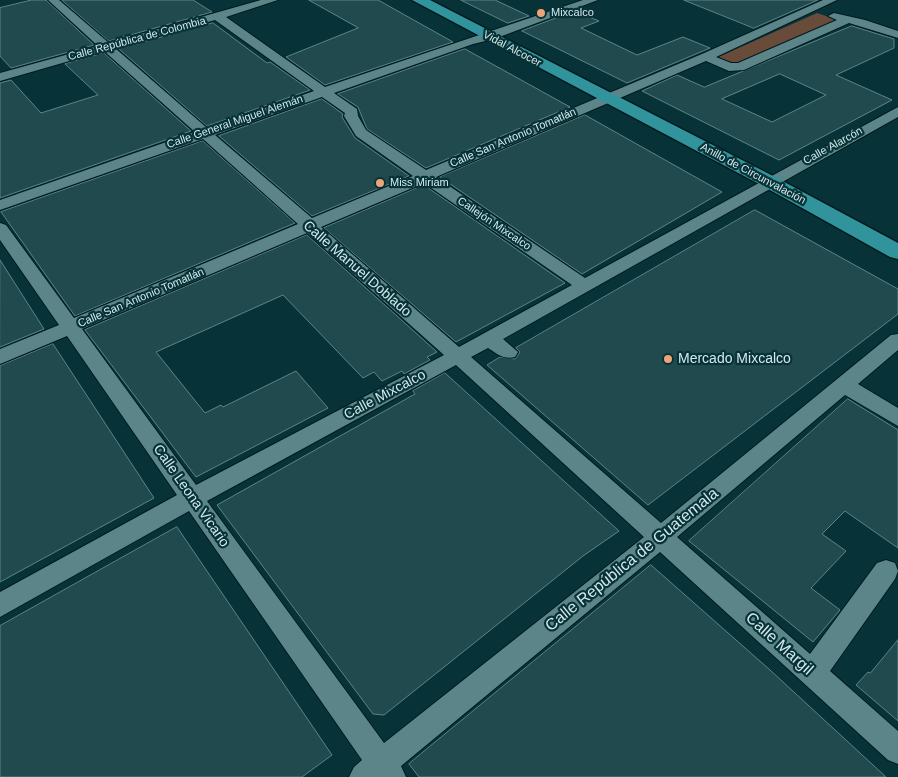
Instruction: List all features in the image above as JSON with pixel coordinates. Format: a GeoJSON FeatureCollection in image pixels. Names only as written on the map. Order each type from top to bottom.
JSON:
{"type":"FeatureCollection","features":[{"type":"Feature","properties":{"kind":"main road","name":"Vidal Alcocer"},"geometry":{"type":"LineString","coordinates":[[419,0],[481,37],[606,98]]}},
{"type":"Feature","properties":{"kind":"main road","name":"Anillo de Circunvalación"},"geometry":{"type":"LineString","coordinates":[[606,98],[768,181],[898,252]]}},
{"type":"Feature","properties":{"kind":"street","name":"Calle Manuel Doblado"},"geometry":{"type":"LineString","coordinates":[[54,0],[660,537]]}},
{"type":"Feature","properties":{"kind":"street","name":"Calle República de Colombia"},"geometry":{"type":"LineString","coordinates":[[0,77],[273,0]]}},
{"type":"Feature","properties":{"kind":"street"},"geometry":{"type":"LineString","coordinates":[[481,37],[580,0]]}},
{"type":"Feature","properties":{"kind":"street"},"geometry":{"type":"LineString","coordinates":[[481,37],[594,0]]}},
{"type":"Feature","properties":{"kind":"street"},"geometry":{"type":"LineString","coordinates":[[810,0],[827,2]]}},
{"type":"Feature","properties":{"kind":"street"},"geometry":{"type":"LineString","coordinates":[[827,2],[820,8],[821,11],[898,35]]}},
{"type":"Feature","properties":{"kind":"street","name":"Calle San Antonio Tomatlán"},"geometry":{"type":"LineString","coordinates":[[0,357],[706,57],[827,2]]}},
{"type":"Feature","properties":{"kind":"street","name":"Callejón Mixcalco"},"geometry":{"type":"LineString","coordinates":[[217,16],[352,112],[351,116],[361,133],[584,285]]}},
{"type":"Feature","properties":{"kind":"street"},"geometry":{"type":"LineString","coordinates":[[706,57],[729,67],[740,67],[848,19]]}},
{"type":"Feature","properties":{"kind":"street","name":"Calle General Miguel Alemán"},"geometry":{"type":"LineString","coordinates":[[0,205],[481,37]]}},
{"type":"Feature","properties":{"kind":"street","name":"Calle Alarcón"},"geometry":{"type":"LineString","coordinates":[[768,181],[898,110]]}},
{"type":"Feature","properties":{"kind":"street","name":"Calle Mixcalco"},"geometry":{"type":"LineString","coordinates":[[0,605],[192,498],[489,339],[768,181]]}},
{"type":"Feature","properties":{"kind":"street","name":"Calle Leona Vicario"},"geometry":{"type":"LineString","coordinates":[[0,228],[192,498],[379,772]]}},
{"type":"Feature","properties":{"kind":"street"},"geometry":{"type":"LineString","coordinates":[[489,339],[508,352]]}},
{"type":"Feature","properties":{"kind":"street","name":"Calle República de Guatemala"},"geometry":{"type":"LineString","coordinates":[[379,772],[898,340]]}},
{"type":"Feature","properties":{"kind":"street"},"geometry":{"type":"LineString","coordinates":[[843,384],[898,418]]}},
{"type":"Feature","properties":{"kind":"street","name":"Calle Margil"},"geometry":{"type":"LineString","coordinates":[[660,537],[898,750]]}},
{"type":"Feature","properties":{"kind":"street"},"geometry":{"type":"LineString","coordinates":[[812,674],[886,571]]}},
{"type":"Feature","properties":{"kind":"shaded area"},"geometry":{"type":"Polygon","coordinates":[[[817,13],[838,20],[732,65],[716,58],[817,13]]]}},
{"type":"Feature","properties":{"kind":"building"},"geometry":{"type":"Polygon","coordinates":[[[32,0],[46,0],[94,45],[11,68],[0,56],[0,8],[32,0]]]}},
{"type":"Feature","properties":{"kind":"building"},"geometry":{"type":"Polygon","coordinates":[[[62,0],[193,0],[212,12],[109,41],[62,0]]]}},
{"type":"Feature","properties":{"kind":"building"},"geometry":{"type":"Polygon","coordinates":[[[309,0],[378,0],[453,42],[325,85],[286,57],[358,28],[309,0]]]}},
{"type":"Feature","properties":{"kind":"building"},"geometry":{"type":"Polygon","coordinates":[[[461,0],[495,0],[529,16],[508,23],[461,0]]]}},
{"type":"Feature","properties":{"kind":"building"},"geometry":{"type":"Polygon","coordinates":[[[684,0],[818,0],[754,28],[684,0]]]}},
{"type":"Feature","properties":{"kind":"building"},"geometry":{"type":"Polygon","coordinates":[[[575,11],[599,21],[581,28],[637,55],[683,37],[710,48],[627,83],[522,31],[575,11]]]}},
{"type":"Feature","properties":{"kind":"building"},"geometry":{"type":"Polygon","coordinates":[[[213,23],[267,63],[270,62],[310,90],[207,126],[119,49],[213,23]]]}},
{"type":"Feature","properties":{"kind":"building"},"geometry":{"type":"Polygon","coordinates":[[[852,26],[894,39],[894,48],[836,75],[892,100],[779,160],[642,91],[677,75],[704,87],[852,26]],[[780,74],[722,99],[772,122],[826,95],[780,74]]]}},
{"type":"Feature","properties":{"kind":"building"},"geometry":{"type":"Polygon","coordinates":[[[465,49],[570,107],[426,168],[367,129],[358,107],[338,94],[465,49]]]}},
{"type":"Feature","properties":{"kind":"building"},"geometry":{"type":"Polygon","coordinates":[[[104,53],[191,131],[0,198],[0,83],[11,80],[41,113],[98,95],[65,64],[104,53]]]}},
{"type":"Feature","properties":{"kind":"building"},"geometry":{"type":"Polygon","coordinates":[[[322,99],[343,114],[342,117],[355,138],[409,176],[312,216],[219,136],[322,99]]]}},
{"type":"Feature","properties":{"kind":"building"},"geometry":{"type":"Polygon","coordinates":[[[585,115],[722,192],[582,274],[440,177],[585,115]]]}},
{"type":"Feature","properties":{"kind":"building"},"geometry":{"type":"Polygon","coordinates":[[[203,141],[295,223],[75,316],[1,212],[203,141]]]}},
{"type":"Feature","properties":{"kind":"building"},"geometry":{"type":"Polygon","coordinates":[[[424,185],[565,283],[456,342],[324,228],[424,185]]]}},
{"type":"Feature","properties":{"kind":"building","name":"Mercado Mixcalco"},"geometry":{"type":"Polygon","coordinates":[[[755,210],[898,289],[898,314],[648,505],[487,365],[500,357],[515,359],[520,352],[516,348],[755,210]]]}},
{"type":"Feature","properties":{"kind":"building"},"geometry":{"type":"Polygon","coordinates":[[[307,235],[437,352],[427,357],[430,360],[404,374],[402,371],[382,381],[374,372],[363,378],[283,295],[156,352],[205,413],[221,405],[223,407],[296,371],[328,408],[196,477],[85,330],[307,235]]]}},
{"type":"Feature","properties":{"kind":"building"},"geometry":{"type":"Polygon","coordinates":[[[0,260],[44,329],[0,347],[0,260]]]}},
{"type":"Feature","properties":{"kind":"building"},"geometry":{"type":"Polygon","coordinates":[[[53,344],[154,498],[0,582],[0,366],[53,344]]]}},
{"type":"Feature","properties":{"kind":"building"},"geometry":{"type":"Polygon","coordinates":[[[445,373],[619,531],[583,556],[384,715],[373,714],[217,505],[415,394],[413,391],[445,373]]]}},
{"type":"Feature","properties":{"kind":"building"},"geometry":{"type":"Polygon","coordinates":[[[848,399],[898,430],[898,548],[845,511],[822,534],[846,551],[811,588],[840,610],[813,642],[689,541],[848,399]]]}},
{"type":"Feature","properties":{"kind":"building"},"geometry":{"type":"Polygon","coordinates":[[[177,527],[332,755],[302,777],[0,777],[0,626],[177,527]]]}},
{"type":"Feature","properties":{"kind":"building"},"geometry":{"type":"Polygon","coordinates":[[[651,565],[770,670],[886,777],[419,777],[409,764],[651,565]]]}},
{"type":"Feature","properties":{"kind":"building"},"geometry":{"type":"Polygon","coordinates":[[[898,640],[898,721],[856,685],[868,672],[870,673],[898,640]]]}},
{"type":"Feature","properties":{"kind":"place","name":"Mixcalco"},"geometry":{"type":"Point","coordinates":[541,13]}},
{"type":"Feature","properties":{"kind":"place","name":"Miss Miriam"},"geometry":{"type":"Point","coordinates":[380,183]}},
{"type":"Feature","properties":{"kind":"place","name":"Mercado Mixcalco"},"geometry":{"type":"Point","coordinates":[668,359]}}]}
